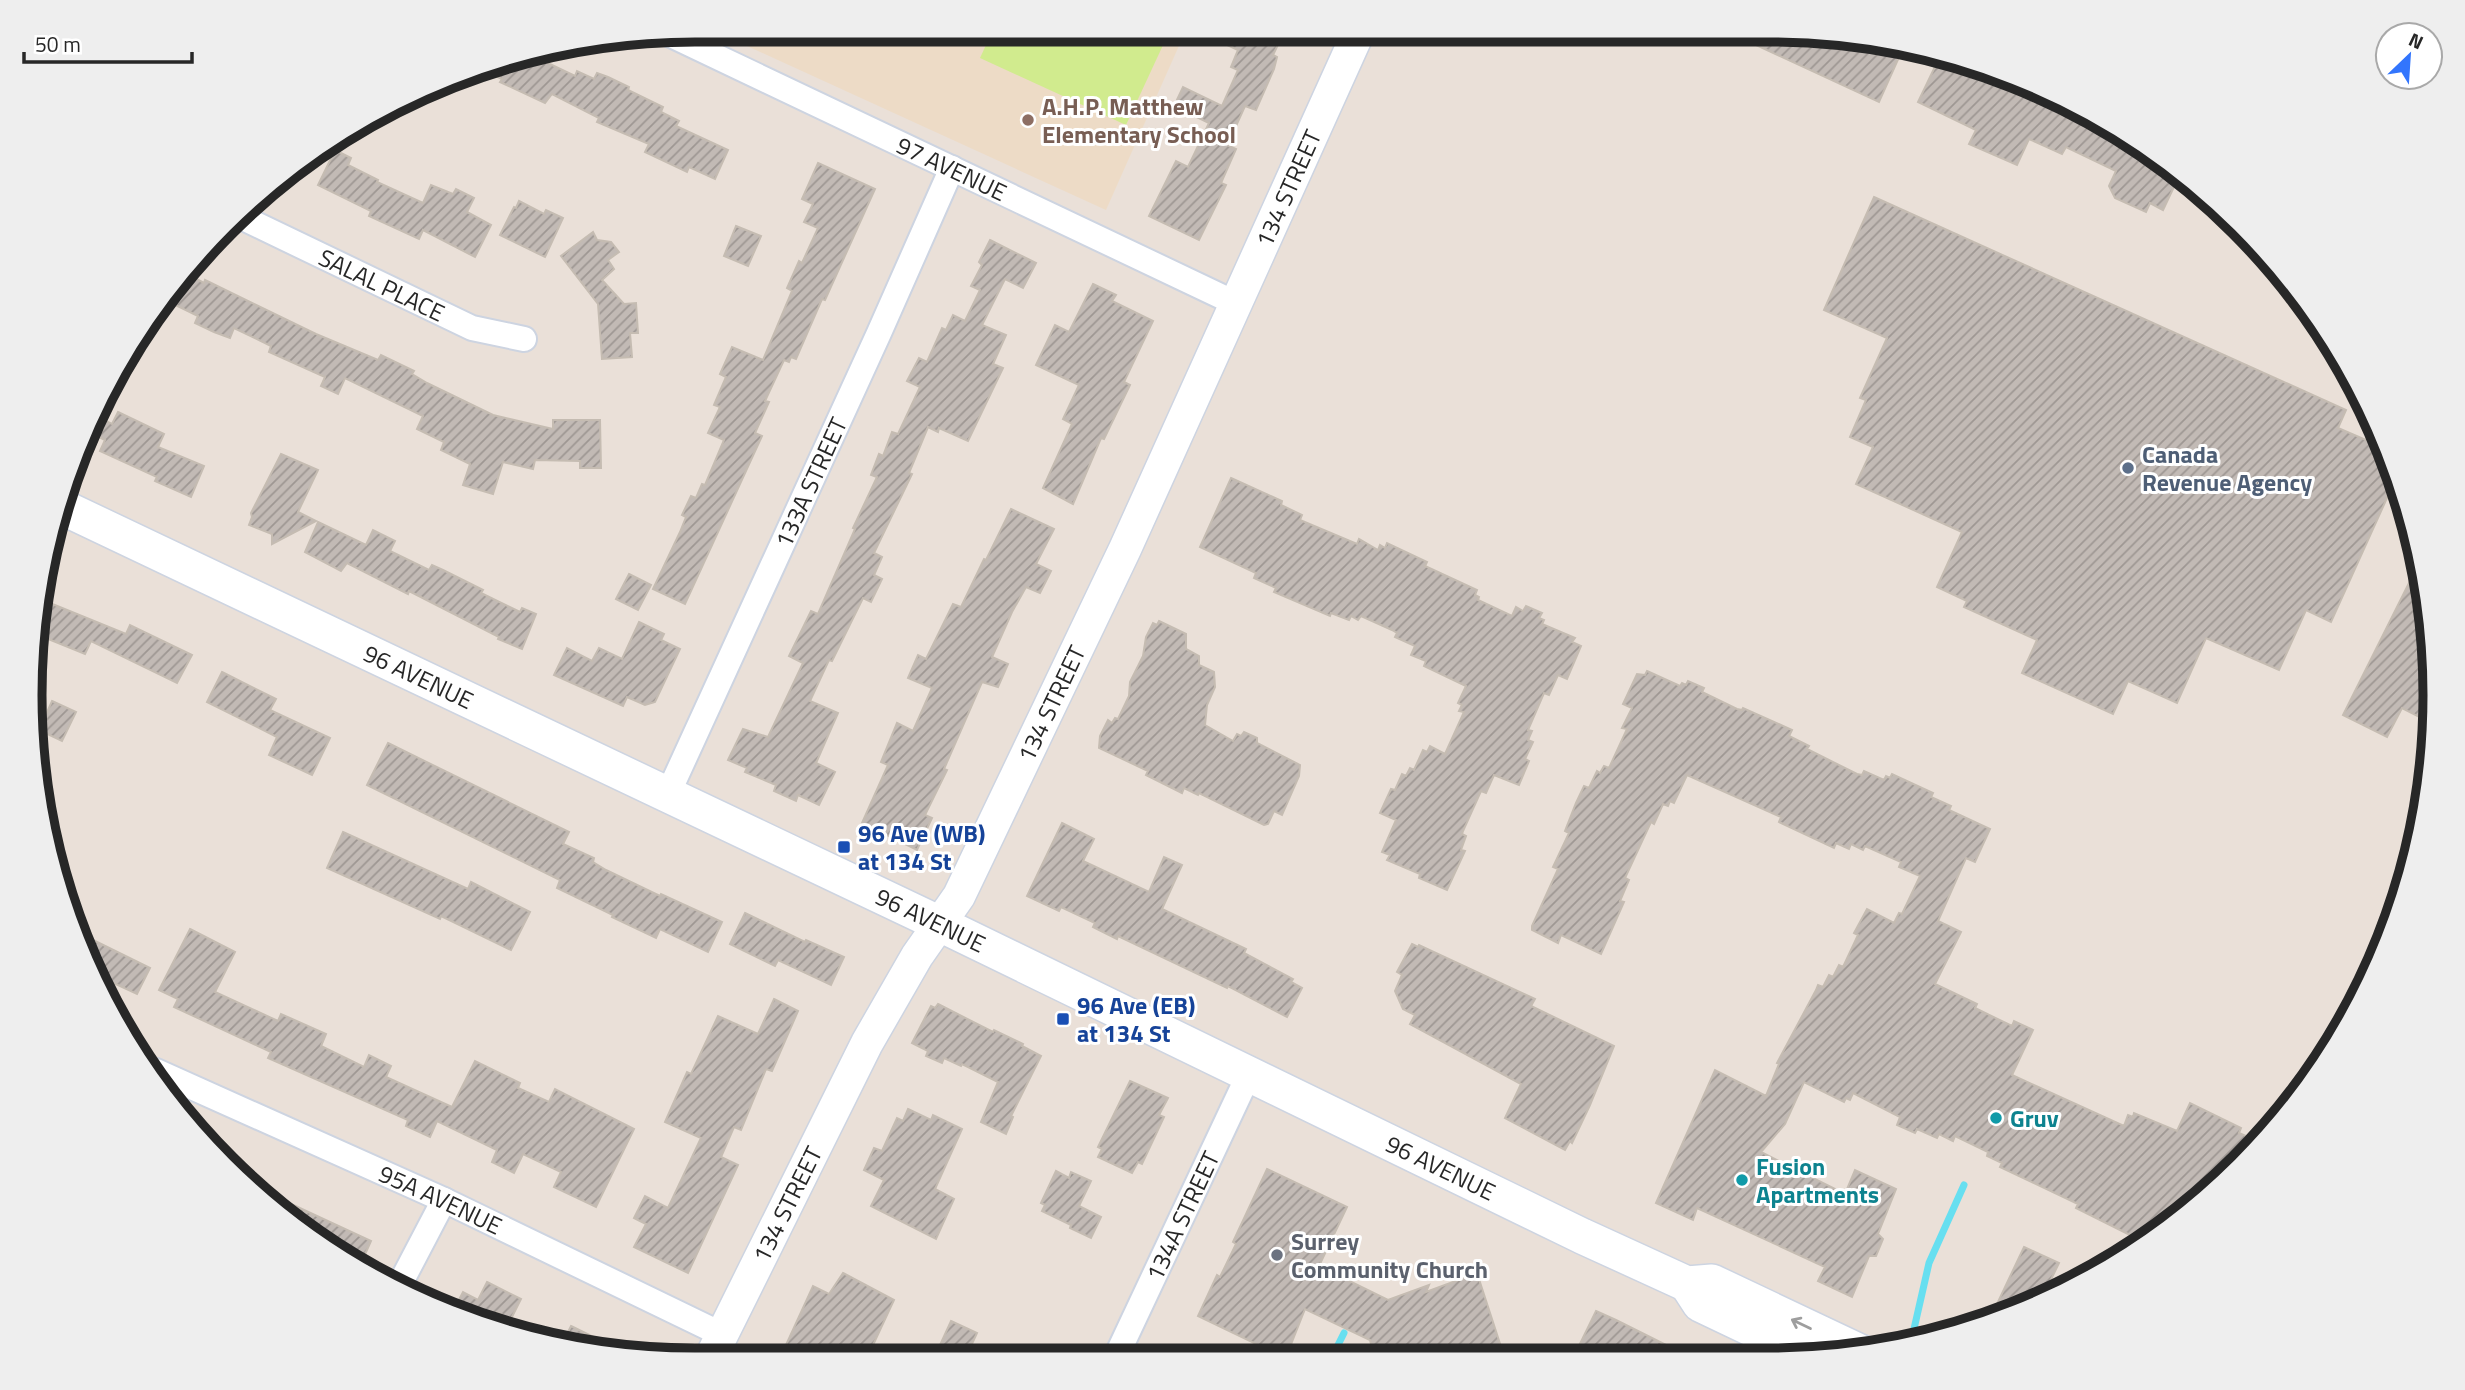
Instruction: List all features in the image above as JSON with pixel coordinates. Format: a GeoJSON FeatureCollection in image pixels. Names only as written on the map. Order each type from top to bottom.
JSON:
{"type":"FeatureCollection","features":[{"type":"Feature","properties":{"kind":"main road","name":"96 AVENUE"},"geometry":{"type":"LineString","coordinates":[[69,510],[940,924],[1570,1230],[1686,1284],[1712,1282],[1842,1344]]}},
{"type":"Feature","properties":{"kind":"main road","name":"96 AVENUE"},"geometry":{"type":"LineString","coordinates":[[1686,1284],[1700,1304],[1791,1348]]}},
{"type":"Feature","properties":{"kind":"street","name":"97 AVENUE"},"geometry":{"type":"LineString","coordinates":[[686,42],[1235,303]]}},
{"type":"Feature","properties":{"kind":"street","name":"134 STREET"},"geometry":{"type":"LineString","coordinates":[[716,1346],[867,1043],[917,956],[959,896],[1125,549],[1354,42]]}},
{"type":"Feature","properties":{"kind":"street","name":"133A STREET"},"geometry":{"type":"LineString","coordinates":[[667,796],[874,346],[952,168]]}},
{"type":"Feature","properties":{"kind":"street","name":"SALAL PLACE"},"geometry":{"type":"LineString","coordinates":[[247,220],[472,328],[524,339]]}},
{"type":"Feature","properties":{"kind":"street","name":"95A AVENUE"},"geometry":{"type":"LineString","coordinates":[[164,1074],[444,1200],[716,1346]]}},
{"type":"Feature","properties":{"kind":"street","name":"134A STREET"},"geometry":{"type":"LineString","coordinates":[[1120,1348],[1249,1074]]}},
{"type":"Feature","properties":{"kind":"street"},"geometry":{"type":"LineString","coordinates":[[403,1279],[444,1200]]}},
{"type":"Feature","properties":{"kind":"shaded area","name":"A.H.P. Matthew Elementary School"},"geometry":{"type":"Polygon","coordinates":[[[738,42],[1181,42],[1106,210],[738,42]]]}},
{"type":"Feature","properties":{"kind":"green space"},"geometry":{"type":"Polygon","coordinates":[[[987,42],[1164,42],[1126,125],[980,58],[987,42]]]}},
{"type":"Feature","properties":{"kind":"building"},"geometry":{"type":"Polygon","coordinates":[[[1221,42],[1279,42],[1273,55],[1277,57],[1274,69],[1256,110],[1245,106],[1231,137],[1233,138],[1229,146],[1236,149],[1221,183],[1226,185],[1199,240],[1149,216],[1176,161],[1188,167],[1209,123],[1174,106],[1183,87],[1222,106],[1238,70],[1231,67],[1238,50],[1221,42]]]}},
{"type":"Feature","properties":{"kind":"building"},"geometry":{"type":"Polygon","coordinates":[[[1750,42],[1813,43],[1900,56],[1879,102],[1750,42]]]}},
{"type":"Feature","properties":{"kind":"building"},"geometry":{"type":"Polygon","coordinates":[[[542,60],[575,76],[577,71],[594,79],[597,73],[629,87],[628,90],[663,107],[661,112],[679,121],[676,126],[728,150],[715,179],[689,167],[687,172],[645,152],[649,144],[597,122],[599,118],[552,94],[545,103],[500,82],[502,79],[493,75],[542,60]]]}},
{"type":"Feature","properties":{"kind":"building"},"geometry":{"type":"Polygon","coordinates":[[[1936,63],[1939,64],[2020,92],[2059,109],[2097,129],[2176,183],[2163,210],[2150,203],[2146,212],[2115,198],[2109,186],[2116,171],[2066,147],[2062,154],[2029,139],[2017,165],[1969,144],[1976,130],[1918,102],[1936,63]]]}},
{"type":"Feature","properties":{"kind":"building"},"geometry":{"type":"Polygon","coordinates":[[[335,150],[351,158],[348,165],[423,203],[431,185],[453,194],[456,189],[474,198],[467,212],[491,225],[475,257],[423,230],[419,239],[369,216],[371,211],[318,185],[335,150]]]}},
{"type":"Feature","properties":{"kind":"building"},"geometry":{"type":"Polygon","coordinates":[[[818,163],[875,189],[796,359],[791,357],[789,362],[784,360],[765,401],[769,402],[755,433],[762,436],[685,604],[653,589],[680,532],[686,517],[682,515],[691,496],[696,498],[702,484],[705,485],[724,440],[708,433],[720,407],[714,405],[726,377],[720,374],[732,347],[763,360],[792,291],[787,288],[818,228],[804,222],[813,204],[802,199],[818,163]]]}},
{"type":"Feature","properties":{"kind":"building","name":"Canada Revenue Agency"},"geometry":{"type":"Polygon","coordinates":[[[1874,197],[2346,410],[2338,428],[2372,443],[2390,491],[2331,622],[2306,610],[2279,670],[2206,638],[2177,703],[2128,681],[2113,714],[2022,673],[2037,640],[1964,607],[1967,601],[1937,587],[1962,532],[1856,484],[1873,447],[1850,437],[1866,400],[1860,398],[1887,338],[1824,310],[1874,197]]]}},
{"type":"Feature","properties":{"kind":"building"},"geometry":{"type":"Polygon","coordinates":[[[519,201],[544,214],[546,210],[563,218],[545,257],[500,235],[519,201]]]}},
{"type":"Feature","properties":{"kind":"building"},"geometry":{"type":"Polygon","coordinates":[[[736,226],[761,236],[748,266],[724,256],[736,226]]]}},
{"type":"Feature","properties":{"kind":"building"},"geometry":{"type":"Polygon","coordinates":[[[593,232],[597,240],[611,242],[619,252],[608,260],[614,269],[602,280],[624,304],[636,303],[638,333],[630,333],[632,357],[602,359],[598,304],[561,256],[593,232]]]}},
{"type":"Feature","properties":{"kind":"building"},"geometry":{"type":"Polygon","coordinates":[[[990,240],[1036,263],[1023,288],[1005,279],[982,325],[1006,335],[993,364],[1003,368],[968,441],[939,428],[938,432],[928,427],[909,473],[912,474],[874,553],[882,557],[874,575],[882,579],[871,602],[863,598],[810,701],[838,713],[816,763],[835,772],[819,805],[798,795],[796,801],[774,791],[776,785],[745,772],[747,768],[728,760],[743,729],[768,737],[803,663],[789,656],[811,611],[818,614],[877,477],[871,475],[879,454],[883,456],[892,432],[898,434],[920,387],[907,381],[919,358],[927,362],[942,328],[946,330],[953,315],[965,321],[980,290],[971,286],[982,265],[979,262],[990,240]]]}},
{"type":"Feature","properties":{"kind":"building"},"geometry":{"type":"Polygon","coordinates":[[[193,277],[204,283],[205,280],[316,334],[378,360],[381,355],[414,371],[412,374],[427,383],[493,415],[553,429],[553,420],[600,420],[601,468],[580,468],[580,461],[535,460],[533,469],[503,462],[493,494],[463,485],[470,464],[441,450],[444,442],[417,429],[423,416],[345,378],[338,394],[321,386],[325,377],[269,352],[271,346],[234,328],[230,338],[214,332],[195,323],[198,316],[172,304],[193,277]]]}},
{"type":"Feature","properties":{"kind":"building"},"geometry":{"type":"Polygon","coordinates":[[[1093,284],[1116,295],[1112,301],[1153,321],[1124,382],[1130,385],[1104,439],[1101,438],[1073,504],[1043,488],[1072,424],[1063,419],[1079,385],[1036,365],[1055,325],[1069,332],[1093,284]]]}},
{"type":"Feature","properties":{"kind":"building"},"geometry":{"type":"Polygon","coordinates":[[[118,412],[164,434],[158,447],[204,466],[191,497],[155,481],[157,477],[100,451],[105,440],[96,436],[103,420],[112,424],[118,412]]]}},
{"type":"Feature","properties":{"kind":"building"},"geometry":{"type":"Polygon","coordinates":[[[281,454],[318,470],[298,512],[316,521],[272,544],[272,534],[249,525],[251,513],[281,454]]]}},
{"type":"Feature","properties":{"kind":"building"},"geometry":{"type":"Polygon","coordinates":[[[1231,478],[1282,501],[1281,505],[1302,515],[1300,520],[1357,544],[1359,539],[1378,550],[1380,545],[1385,548],[1387,543],[1427,562],[1425,566],[1477,590],[1475,595],[1479,597],[1478,600],[1512,616],[1516,607],[1523,611],[1526,606],[1542,613],[1539,618],[1544,620],[1542,624],[1575,638],[1572,642],[1581,646],[1567,679],[1558,675],[1549,695],[1544,693],[1528,730],[1532,731],[1528,740],[1533,742],[1525,759],[1529,761],[1519,785],[1494,775],[1486,793],[1481,791],[1462,834],[1466,836],[1461,850],[1465,851],[1447,890],[1419,878],[1420,874],[1387,860],[1390,855],[1382,852],[1396,820],[1380,813],[1391,789],[1395,790],[1402,774],[1406,776],[1410,768],[1414,770],[1423,750],[1427,752],[1430,746],[1445,754],[1464,712],[1459,711],[1462,705],[1458,703],[1466,686],[1424,666],[1426,661],[1411,655],[1415,646],[1395,637],[1397,633],[1392,630],[1361,616],[1358,620],[1351,616],[1349,620],[1331,613],[1330,616],[1274,592],[1276,588],[1254,578],[1256,573],[1200,547],[1231,478]]]}},
{"type":"Feature","properties":{"kind":"building"},"geometry":{"type":"Polygon","coordinates":[[[1011,509],[1054,529],[1036,564],[1051,571],[1040,593],[1026,587],[1012,612],[992,657],[1008,664],[998,687],[982,682],[944,769],[947,770],[925,815],[932,818],[917,850],[862,823],[888,765],[881,762],[897,723],[913,731],[932,688],[908,678],[918,655],[926,659],[953,604],[961,607],[1011,509]]]}},
{"type":"Feature","properties":{"kind":"building"},"geometry":{"type":"Polygon","coordinates":[[[318,522],[366,545],[373,530],[395,541],[390,551],[429,570],[432,565],[443,570],[520,612],[522,608],[536,614],[522,649],[409,591],[408,594],[347,563],[341,571],[305,552],[318,522]]]}},
{"type":"Feature","properties":{"kind":"building"},"geometry":{"type":"Polygon","coordinates":[[[629,574],[651,585],[638,610],[616,599],[629,574]]]}},
{"type":"Feature","properties":{"kind":"building"},"geometry":{"type":"Polygon","coordinates":[[[2412,578],[2422,652],[2422,719],[2402,708],[2387,737],[2343,715],[2412,578]]]}},
{"type":"Feature","properties":{"kind":"building"},"geometry":{"type":"Polygon","coordinates":[[[49,603],[126,634],[130,625],[192,655],[177,683],[91,641],[85,654],[45,638],[49,603]]]}},
{"type":"Feature","properties":{"kind":"building"},"geometry":{"type":"Polygon","coordinates":[[[1159,621],[1186,634],[1186,649],[1199,656],[1199,665],[1214,672],[1215,687],[1207,705],[1205,725],[1233,741],[1237,734],[1241,736],[1244,732],[1257,738],[1257,743],[1300,765],[1299,776],[1282,815],[1274,811],[1268,824],[1264,825],[1199,793],[1198,795],[1184,788],[1182,793],[1146,775],[1148,771],[1099,748],[1100,736],[1108,720],[1112,723],[1115,718],[1118,719],[1129,696],[1130,682],[1143,656],[1146,637],[1153,623],[1157,625],[1159,621]]]}},
{"type":"Feature","properties":{"kind":"building"},"geometry":{"type":"Polygon","coordinates":[[[639,622],[664,634],[661,640],[680,649],[655,702],[645,705],[627,697],[623,706],[554,675],[567,648],[592,661],[599,648],[622,659],[639,622]]]}},
{"type":"Feature","properties":{"kind":"building"},"geometry":{"type":"Polygon","coordinates":[[[1647,671],[1680,686],[1682,683],[1686,685],[1688,681],[1704,688],[1702,692],[1737,709],[1743,708],[1792,730],[1789,736],[1809,746],[1807,749],[1857,774],[1862,775],[1864,771],[1884,780],[1892,774],[1933,793],[1931,797],[1951,806],[1949,810],[1990,829],[1975,862],[1966,858],[1938,921],[1961,932],[1935,984],[1977,1004],[1975,1008],[2012,1026],[2014,1021],[2033,1030],[2012,1075],[2124,1126],[2128,1115],[2133,1117],[2134,1113],[2177,1131],[2190,1103],[2241,1128],[2239,1133],[2246,1136],[2240,1148],[2201,1186],[2134,1237],[2076,1208],[2078,1204],[2000,1167],[2002,1163],[1987,1156],[1988,1152],[1955,1136],[1953,1141],[1939,1134],[1937,1138],[1917,1129],[1915,1133],[1897,1125],[1900,1117],[1853,1093],[1850,1100],[1846,1098],[1844,1102],[1804,1082],[1785,1124],[1761,1152],[1845,1194],[1855,1170],[1896,1189],[1878,1234],[1883,1239],[1876,1256],[1869,1256],[1852,1297],[1818,1281],[1825,1267],[1697,1208],[1693,1220],[1656,1203],[1715,1070],[1766,1096],[1779,1064],[1777,1063],[1818,985],[1823,987],[1829,975],[1833,977],[1839,965],[1843,967],[1858,935],[1854,933],[1867,909],[1894,923],[1899,913],[1902,914],[1920,876],[1899,867],[1901,862],[1865,846],[1863,850],[1851,844],[1849,849],[1836,843],[1834,848],[1779,822],[1781,817],[1687,775],[1674,803],[1670,801],[1668,806],[1663,804],[1654,824],[1651,822],[1625,878],[1629,880],[1620,901],[1624,902],[1601,954],[1561,935],[1558,943],[1532,930],[1558,869],[1553,867],[1569,833],[1565,831],[1576,803],[1584,786],[1589,788],[1597,771],[1600,773],[1604,766],[1609,768],[1627,729],[1622,728],[1632,708],[1623,704],[1637,674],[1645,675],[1647,671]]]}},
{"type":"Feature","properties":{"kind":"building"},"geometry":{"type":"Polygon","coordinates":[[[222,672],[276,699],[270,710],[330,738],[312,775],[269,755],[277,737],[207,702],[222,672]]]}},
{"type":"Feature","properties":{"kind":"building"},"geometry":{"type":"Polygon","coordinates":[[[52,701],[76,712],[62,741],[43,732],[43,722],[52,701]]]}},
{"type":"Feature","properties":{"kind":"building"},"geometry":{"type":"Polygon","coordinates":[[[388,743],[569,832],[563,844],[594,858],[593,862],[606,870],[722,922],[708,952],[660,929],[656,938],[612,917],[613,915],[557,888],[560,880],[367,785],[388,743]]]}},
{"type":"Feature","properties":{"kind":"building"},"geometry":{"type":"Polygon","coordinates":[[[1062,823],[1094,839],[1083,861],[1149,892],[1164,857],[1182,865],[1162,909],[1246,949],[1244,953],[1293,979],[1291,982],[1302,988],[1287,1017],[1228,986],[1227,988],[1118,936],[1117,939],[1093,927],[1095,923],[1061,907],[1059,911],[1027,896],[1062,823]]]}},
{"type":"Feature","properties":{"kind":"building"},"geometry":{"type":"Polygon","coordinates":[[[343,832],[468,889],[471,882],[530,912],[511,950],[441,916],[440,919],[327,868],[343,832]]]}},
{"type":"Feature","properties":{"kind":"building"},"geometry":{"type":"Polygon","coordinates":[[[745,913],[805,942],[806,940],[844,957],[831,985],[778,960],[775,966],[730,944],[745,913]]]}},
{"type":"Feature","properties":{"kind":"building"},"geometry":{"type":"Polygon","coordinates":[[[190,929],[235,952],[215,992],[278,1021],[281,1014],[326,1034],[321,1046],[364,1067],[369,1055],[391,1066],[386,1077],[452,1107],[475,1061],[520,1083],[518,1088],[549,1102],[555,1089],[634,1129],[596,1207],[554,1187],[561,1172],[523,1154],[514,1173],[492,1162],[497,1150],[437,1121],[430,1137],[406,1126],[408,1120],[268,1058],[271,1052],[174,1007],[178,999],[159,990],[190,929]]]}},
{"type":"Feature","properties":{"kind":"building"},"geometry":{"type":"Polygon","coordinates":[[[89,938],[150,968],[137,994],[107,980],[89,938]]]}},
{"type":"Feature","properties":{"kind":"building"},"geometry":{"type":"Polygon","coordinates":[[[1412,944],[1535,999],[1531,1006],[1614,1046],[1590,1105],[1572,1143],[1570,1141],[1565,1150],[1505,1118],[1521,1084],[1410,1024],[1415,1015],[1403,1009],[1395,991],[1402,975],[1397,972],[1412,944]]]}},
{"type":"Feature","properties":{"kind":"building"},"geometry":{"type":"Polygon","coordinates":[[[774,999],[798,1011],[772,1071],[766,1069],[741,1130],[734,1127],[721,1157],[738,1165],[688,1273],[634,1247],[646,1224],[634,1218],[645,1196],[668,1208],[701,1138],[665,1122],[687,1072],[691,1074],[718,1016],[758,1034],[774,999]]]}},
{"type":"Feature","properties":{"kind":"building"},"geometry":{"type":"Polygon","coordinates":[[[938,1004],[1023,1044],[1022,1046],[1041,1056],[1011,1116],[1013,1117],[1006,1134],[981,1122],[998,1082],[962,1064],[961,1066],[944,1058],[942,1063],[926,1056],[928,1051],[912,1043],[931,1006],[935,1008],[938,1004]]]}},
{"type":"Feature","properties":{"kind":"building"},"geometry":{"type":"Polygon","coordinates":[[[1130,1081],[1168,1098],[1159,1115],[1164,1117],[1142,1164],[1138,1162],[1132,1173],[1098,1157],[1102,1149],[1098,1147],[1130,1081]]]}},
{"type":"Feature","properties":{"kind":"building"},"geometry":{"type":"Polygon","coordinates":[[[908,1109],[931,1120],[933,1115],[962,1129],[935,1189],[954,1199],[936,1239],[871,1206],[884,1180],[864,1170],[874,1148],[882,1151],[897,1118],[903,1121],[908,1109]]]}},
{"type":"Feature","properties":{"kind":"building","name":"Surrey Community Church"},"geometry":{"type":"Polygon","coordinates":[[[1267,1169],[1347,1207],[1319,1266],[1388,1300],[1429,1285],[1426,1292],[1477,1273],[1501,1348],[1372,1348],[1370,1340],[1305,1309],[1290,1348],[1264,1348],[1198,1316],[1217,1275],[1220,1277],[1236,1244],[1233,1242],[1267,1169]]]}},
{"type":"Feature","properties":{"kind":"building"},"geometry":{"type":"Polygon","coordinates":[[[1056,1171],[1069,1178],[1071,1172],[1091,1181],[1079,1206],[1101,1217],[1091,1238],[1042,1211],[1045,1205],[1041,1203],[1056,1171]]]}},
{"type":"Feature","properties":{"kind":"building"},"geometry":{"type":"Polygon","coordinates":[[[289,1203],[371,1241],[363,1258],[332,1238],[287,1205],[289,1203]]]}},
{"type":"Feature","properties":{"kind":"building"},"geometry":{"type":"Polygon","coordinates":[[[2024,1247],[2059,1263],[2048,1286],[1995,1307],[2024,1247]]]}},
{"type":"Feature","properties":{"kind":"building"},"geometry":{"type":"Polygon","coordinates":[[[843,1273],[894,1300],[872,1348],[785,1348],[813,1286],[829,1294],[843,1273]]]}},
{"type":"Feature","properties":{"kind":"building"},"geometry":{"type":"Polygon","coordinates":[[[487,1282],[521,1299],[511,1319],[497,1312],[495,1316],[457,1303],[463,1292],[478,1300],[487,1282]]]}},
{"type":"Feature","properties":{"kind":"building"},"geometry":{"type":"Polygon","coordinates":[[[1596,1311],[1672,1348],[1578,1348],[1596,1311]]]}},
{"type":"Feature","properties":{"kind":"building"},"geometry":{"type":"Polygon","coordinates":[[[951,1321],[977,1333],[970,1348],[946,1348],[940,1345],[951,1321]]]}},
{"type":"Feature","properties":{"kind":"building"},"geometry":{"type":"Polygon","coordinates":[[[571,1326],[600,1340],[568,1335],[571,1326]]]}},
{"type":"Feature","properties":{"kind":"waterway"},"geometry":{"type":"LineString","coordinates":[[1913,1331],[1929,1263],[1964,1185]]}},
{"type":"Feature","properties":{"kind":"waterway"},"geometry":{"type":"LineString","coordinates":[[1336,1348],[1344,1333]]}},
{"type":"Feature","properties":{"kind":"place","name":"A.H.P. Matthew Elementary School"},"geometry":{"type":"Point","coordinates":[1028,120]}},
{"type":"Feature","properties":{"kind":"place","name":"Canada Revenue Agency"},"geometry":{"type":"Point","coordinates":[2128,468]}},
{"type":"Feature","properties":{"kind":"place","name":"96 Ave (WB) at 134 St"},"geometry":{"type":"Point","coordinates":[844,847]}},
{"type":"Feature","properties":{"kind":"place","name":"96 Ave (EB) at 134 St"},"geometry":{"type":"Point","coordinates":[1063,1019]}},
{"type":"Feature","properties":{"kind":"place","name":"Gruv"},"geometry":{"type":"Point","coordinates":[1996,1118]}},
{"type":"Feature","properties":{"kind":"place","name":"Fusion Apartments"},"geometry":{"type":"Point","coordinates":[1742,1180]}},
{"type":"Feature","properties":{"kind":"place","name":"Surrey Community Church"},"geometry":{"type":"Point","coordinates":[1277,1255]}}]}
